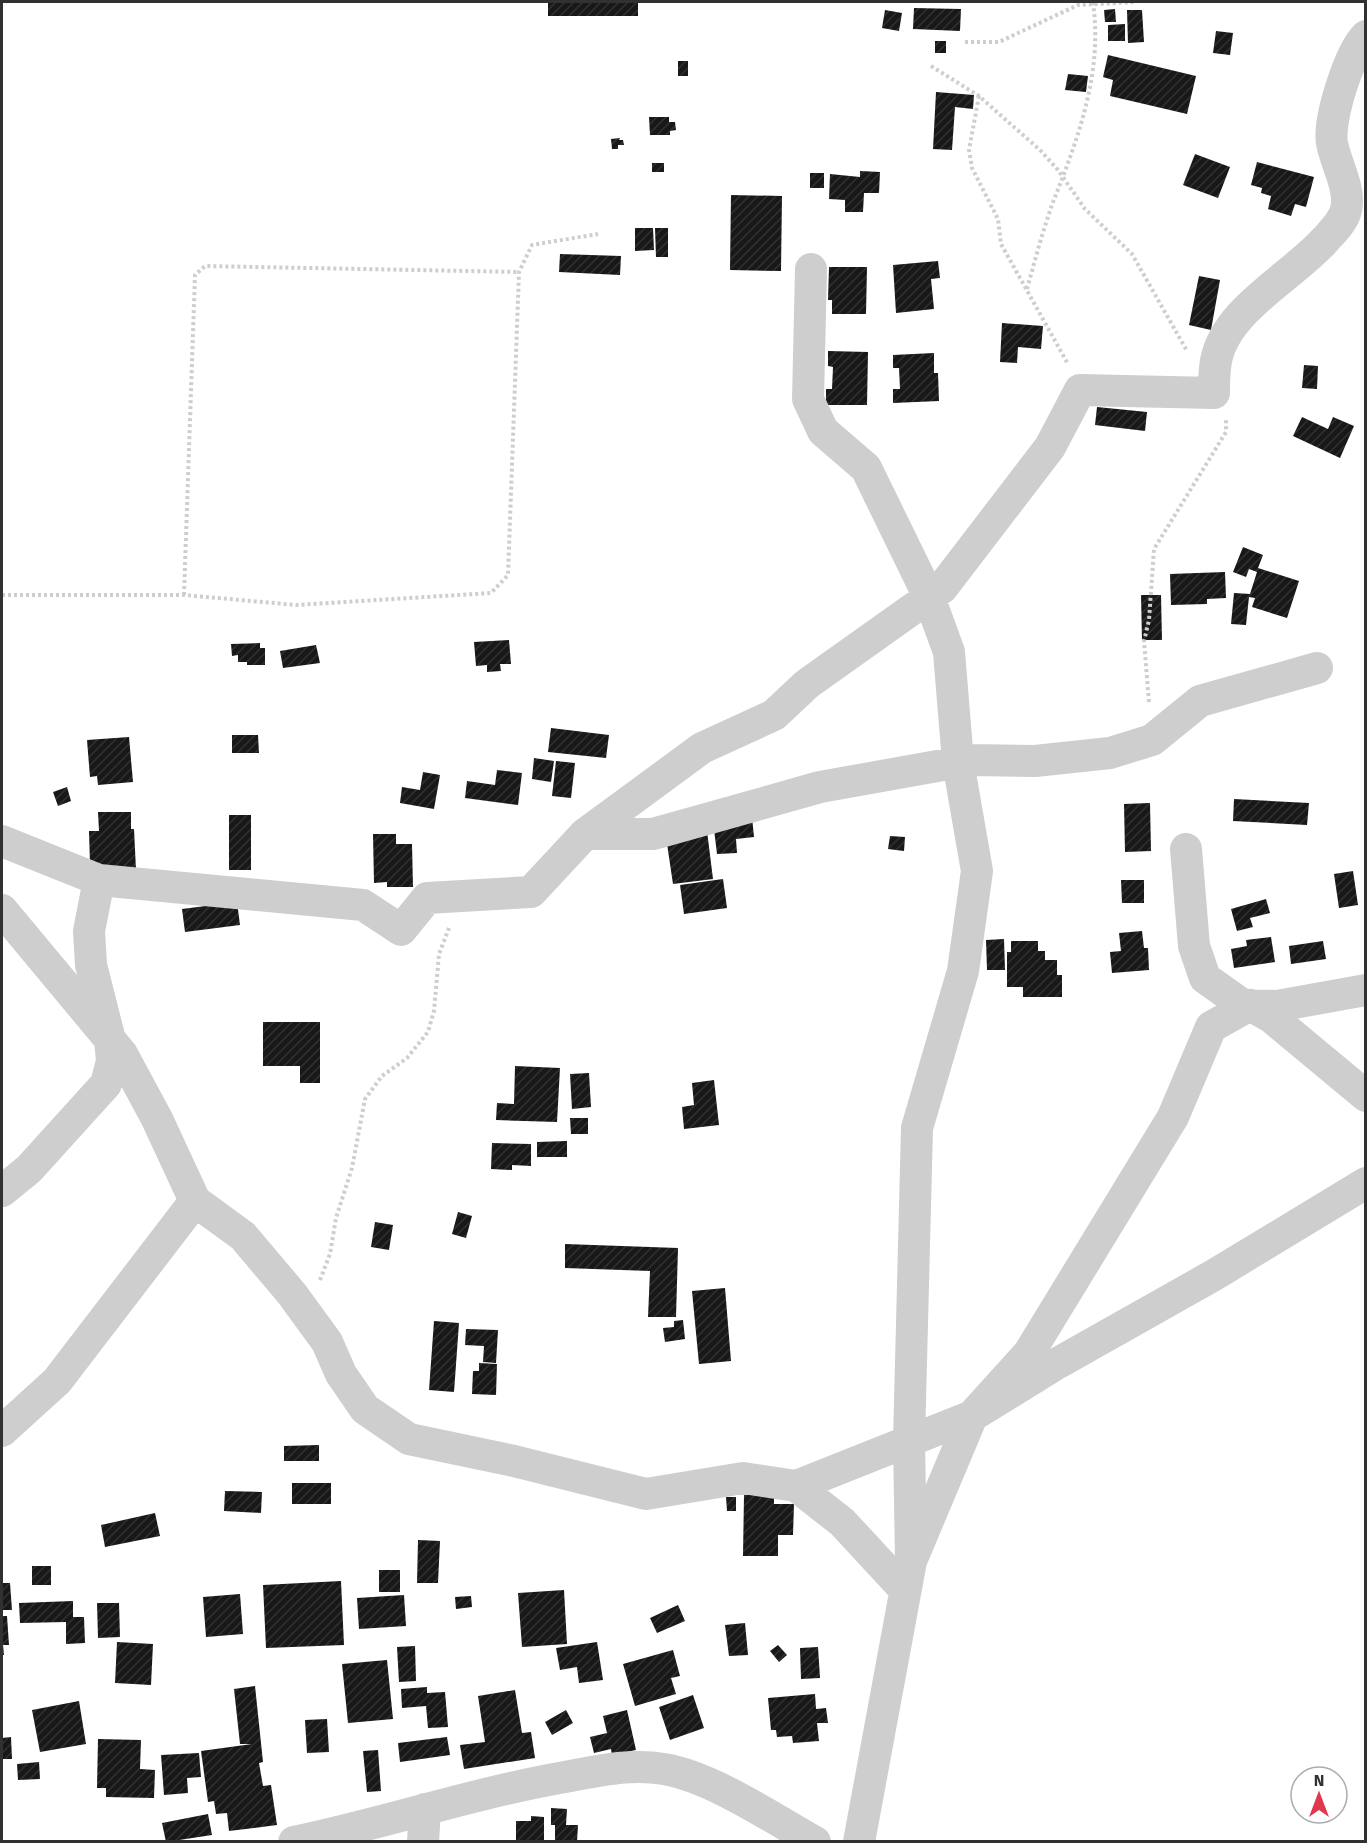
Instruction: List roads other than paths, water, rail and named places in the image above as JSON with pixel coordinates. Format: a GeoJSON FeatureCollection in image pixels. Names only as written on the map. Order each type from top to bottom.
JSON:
{"type":"FeatureCollection","features":[{"type":"Feature","properties":{"kind":"street"},"geometry":{"type":"LineString","coordinates":[[2,841],[99,880],[363,905],[401,930],[427,898],[531,892],[585,834],[702,748],[774,715],[807,684],[942,588],[1050,447],[1080,390],[1214,393],[1216,360],[1225,338],[1241,315],[1320,245],[1339,224],[1346,211],[1345,192],[1332,143],[1332,123],[1352,59],[1365,36]]}},
{"type":"Feature","properties":{"kind":"street"},"geometry":{"type":"LineString","coordinates":[[811,268],[808,399],[823,431],[866,468],[929,597],[949,652],[958,762],[977,871],[963,971],[917,1128],[908,1575],[860,1842]]}},
{"type":"Feature","properties":{"kind":"street"},"geometry":{"type":"LineString","coordinates":[[585,834],[653,834],[820,788],[958,762],[1019,759],[1035,761],[1110,753],[1152,740],[1200,701],[1317,668]]}},
{"type":"Feature","properties":{"kind":"street"},"geometry":{"type":"LineString","coordinates":[[1186,849],[1194,946],[1205,978],[1243,1005],[1277,1006],[1365,990]]}},
{"type":"Feature","properties":{"kind":"street"},"geometry":{"type":"LineString","coordinates":[[2,1191],[29,1169],[106,1084],[112,1061],[110,1040],[91,965],[89,931],[99,880]]}},
{"type":"Feature","properties":{"kind":"street"},"geometry":{"type":"LineString","coordinates":[[2,910],[122,1054],[152,1110],[195,1201],[243,1236],[309,1315],[327,1342],[354,1396],[365,1409],[409,1439],[514,1461],[646,1494],[743,1478],[796,1486],[908,1575]]}},
{"type":"Feature","properties":{"kind":"street"},"geometry":{"type":"LineString","coordinates":[[908,1575],[972,1416],[1029,1353],[1173,1117],[1211,1027],[1250,1005]]}},
{"type":"Feature","properties":{"kind":"street"},"geometry":{"type":"LineString","coordinates":[[1250,1005],[1271,1017],[1365,1096]]}},
{"type":"Feature","properties":{"kind":"street"},"geometry":{"type":"LineString","coordinates":[[796,1486],[972,1416],[1058,1363],[1214,1275],[1365,1183]]}},
{"type":"Feature","properties":{"kind":"street"},"geometry":{"type":"LineString","coordinates":[[2,1431],[57,1381],[195,1201]]}},
{"type":"Feature","properties":{"kind":"street"},"geometry":{"type":"LineString","coordinates":[[294,1842],[372,1825],[505,1787],[631,1765],[665,1769],[696,1778],[815,1842]]}},
{"type":"Feature","properties":{"kind":"street"},"geometry":{"type":"LineString","coordinates":[[423,1842],[425,1809]]}}]}
